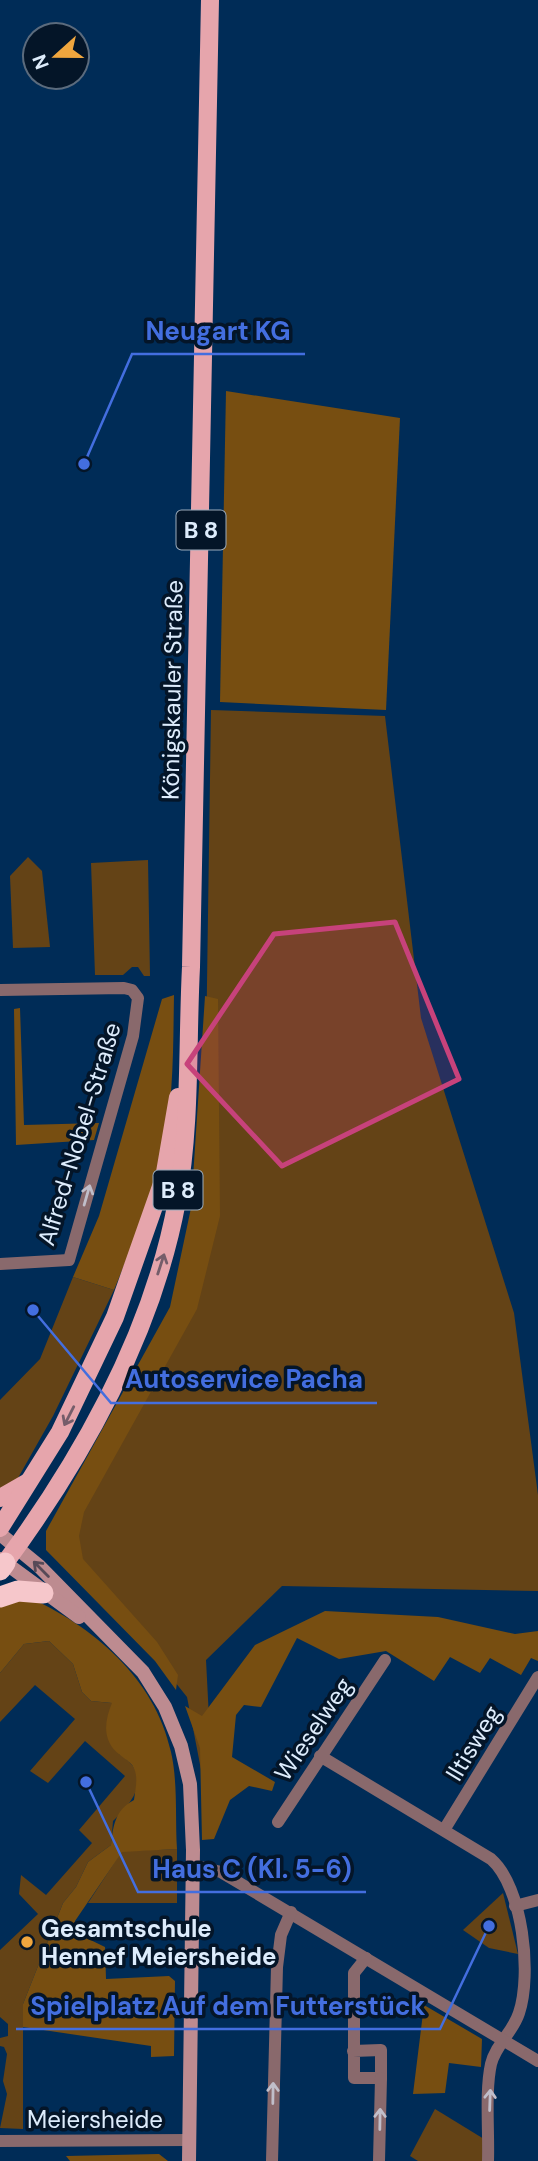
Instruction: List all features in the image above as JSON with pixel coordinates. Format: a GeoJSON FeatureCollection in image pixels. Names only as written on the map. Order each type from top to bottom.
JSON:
{"type":"FeatureCollection","features":[{"type":"Feature","properties":{"kind":"highway"},"geometry":{"type":"LineString","coordinates":[[0,1597],[18,1591],[43,1593]]}},
{"type":"Feature","properties":{"kind":"main road","name":"Königskauler Straße"},"geometry":{"type":"LineString","coordinates":[[6,1560],[67,1472],[120,1371],[167,1246],[177,1200],[186,1127],[210,0]]}},
{"type":"Feature","properties":{"kind":"main road","name":"Königskauler Straße"},"geometry":{"type":"LineString","coordinates":[[34,1478],[99,1354],[132,1275],[164,1178],[187,1046]]}},
{"type":"Feature","properties":{"kind":"main road"},"geometry":{"type":"LineString","coordinates":[[0,1497],[34,1478]]}},
{"type":"Feature","properties":{"kind":"main road","name":"B 8"},"geometry":{"type":"LineString","coordinates":[[0,1528],[34,1478]]}},
{"type":"Feature","properties":{"kind":"main road"},"geometry":{"type":"LineString","coordinates":[[0,1534],[6,1560],[43,1593],[98,1629]]}},
{"type":"Feature","properties":{"kind":"main road"},"geometry":{"type":"LineString","coordinates":[[6,1560],[98,1629],[143,1672],[174,1726],[190,1784],[193,1866],[189,2161]]}},
{"type":"Feature","properties":{"kind":"street","name":"Alfred-Nobel-Straße"},"geometry":{"type":"LineString","coordinates":[[0,989],[124,988],[132,990],[138,998],[133,1036],[69,1261],[0,1264]]}},
{"type":"Feature","properties":{"kind":"street","name":"Wieselweg"},"geometry":{"type":"LineString","coordinates":[[278,1822],[385,1660]]}},
{"type":"Feature","properties":{"kind":"street","name":"Iltisweg"},"geometry":{"type":"LineString","coordinates":[[444,1830],[538,1677]]}},
{"type":"Feature","properties":{"kind":"street"},"geometry":{"type":"LineString","coordinates":[[320,1756],[499,1866],[510,1886],[525,1959],[524,1996],[511,2033],[502,2042],[491,2066],[488,2161]]}},
{"type":"Feature","properties":{"kind":"street"},"geometry":{"type":"LineString","coordinates":[[193,1866],[221,1872],[538,2062]]}},
{"type":"Feature","properties":{"kind":"street"},"geometry":{"type":"LineString","coordinates":[[514,1906],[538,1900]]}},
{"type":"Feature","properties":{"kind":"street"},"geometry":{"type":"LineString","coordinates":[[272,2161],[277,1967],[281,1936],[291,1912]]}},
{"type":"Feature","properties":{"kind":"street"},"geometry":{"type":"LineString","coordinates":[[366,1958],[354,1973],[354,2078],[381,2078]]}},
{"type":"Feature","properties":{"kind":"street"},"geometry":{"type":"LineString","coordinates":[[354,2051],[381,2050],[379,2161]]}},
{"type":"Feature","properties":{"kind":"street","name":"Meiersheide"},"geometry":{"type":"LineString","coordinates":[[0,2141],[189,2140]]}},
{"type":"Feature","properties":{"kind":"highlighted area"},"geometry":{"type":"Polygon","coordinates":[[[395,922],[459,1079],[282,1166],[187,1064],[274,934],[395,922]]]}},
{"type":"Feature","properties":{"kind":"shaded area"},"geometry":{"type":"Polygon","coordinates":[[[226,391],[400,418],[386,710],[220,702],[226,391]]]}},
{"type":"Feature","properties":{"kind":"shaded area"},"geometry":{"type":"Polygon","coordinates":[[[211,710],[385,716],[421,1018],[514,1313],[538,1495],[538,1591],[282,1586],[206,1660],[212,1776],[203,1780],[187,1697],[59,1537],[203,1258],[211,710]]]}},
{"type":"Feature","properties":{"kind":"shaded area"},"geometry":{"type":"Polygon","coordinates":[[[28,857],[42,871],[50,947],[13,948],[10,876],[28,857]]]}},
{"type":"Feature","properties":{"kind":"shaded area"},"geometry":{"type":"Polygon","coordinates":[[[148,860],[150,976],[144,976],[138,967],[132,967],[123,975],[95,975],[91,863],[148,860]]]}},
{"type":"Feature","properties":{"kind":"shaded area"},"geometry":{"type":"Polygon","coordinates":[[[174,995],[172,1079],[165,1142],[145,1211],[114,1290],[73,1277],[99,1216],[162,999],[174,995]]]}},
{"type":"Feature","properties":{"kind":"shaded area"},"geometry":{"type":"Polygon","coordinates":[[[205,996],[218,999],[220,1216],[197,1309],[84,1512],[79,1536],[83,1559],[157,1642],[178,1675],[176,1690],[155,1661],[46,1550],[46,1531],[170,1307],[191,1208],[205,996]]]}},
{"type":"Feature","properties":{"kind":"shaded area"},"geometry":{"type":"Polygon","coordinates":[[[20,1008],[24,1125],[99,1123],[94,1140],[16,1145],[14,1009],[20,1008]]]}},
{"type":"Feature","properties":{"kind":"shaded area"},"geometry":{"type":"Polygon","coordinates":[[[73,1277],[114,1290],[53,1416],[18,1478],[0,1491],[0,1400],[40,1359],[73,1277]]]}},
{"type":"Feature","properties":{"kind":"shaded area"},"geometry":{"type":"Polygon","coordinates":[[[26,1596],[75,1623],[118,1658],[136,1678],[163,1725],[175,1776],[177,1849],[122,1852],[75,1921],[74,1932],[105,1947],[106,1979],[169,1976],[175,1981],[174,2056],[151,2057],[151,2046],[23,2027],[23,2004],[63,1903],[76,1887],[88,1862],[111,1845],[116,1819],[134,1800],[136,1782],[132,1766],[114,1750],[107,1737],[107,1717],[112,1703],[91,1701],[82,1692],[73,1664],[49,1641],[24,1644],[0,1673],[0,1603],[26,1596]]]}},
{"type":"Feature","properties":{"kind":"shaded area"},"geometry":{"type":"Polygon","coordinates":[[[325,1611],[438,1617],[515,1634],[538,1631],[538,1661],[531,1658],[521,1675],[490,1658],[480,1673],[450,1657],[434,1681],[386,1651],[339,1659],[297,1638],[261,1707],[244,1705],[236,1715],[232,1757],[275,1782],[272,1791],[249,1786],[230,1800],[214,1839],[202,1840],[200,1748],[185,1706],[202,1716],[255,1645],[325,1611]]]}},
{"type":"Feature","properties":{"kind":"shaded area"},"geometry":{"type":"Polygon","coordinates":[[[49,1641],[73,1664],[82,1692],[91,1701],[112,1703],[119,1754],[136,1770],[138,1779],[134,1796],[113,1821],[111,1845],[88,1862],[76,1887],[63,1903],[23,2004],[23,2129],[0,2128],[7,2094],[3,2081],[7,2054],[4,2047],[0,2046],[0,2038],[8,2036],[8,2024],[0,2017],[0,1950],[38,1914],[19,1894],[21,1875],[46,1895],[92,1843],[79,1830],[125,1776],[85,1741],[48,1783],[30,1771],[75,1719],[35,1685],[0,1722],[0,1673],[24,1644],[49,1641]]]}},
{"type":"Feature","properties":{"kind":"shaded area"},"geometry":{"type":"Polygon","coordinates":[[[177,1849],[177,1903],[88,1903],[122,1851],[177,1849]]]}},
{"type":"Feature","properties":{"kind":"shaded area"},"geometry":{"type":"Polygon","coordinates":[[[503,1893],[518,1954],[489,1948],[463,1930],[503,1893]]]}},
{"type":"Feature","properties":{"kind":"shaded area"},"geometry":{"type":"Polygon","coordinates":[[[424,2005],[482,2039],[481,2067],[449,2063],[445,2093],[413,2094],[424,2005]]]}},
{"type":"Feature","properties":{"kind":"shaded area"},"geometry":{"type":"Polygon","coordinates":[[[435,2109],[484,2139],[484,2161],[418,2161],[410,2156],[435,2109]]]}},
{"type":"Feature","properties":{"kind":"shaded area"},"geometry":{"type":"Polygon","coordinates":[[[159,2154],[168,2161],[70,2161],[66,2156],[159,2154]]]}},
{"type":"Feature","properties":{"kind":"place","name":"Neugart KG"},"geometry":{"type":"Point","coordinates":[84,464]}},
{"type":"Feature","properties":{"kind":"place","name":"Autoservice Pacha"},"geometry":{"type":"Point","coordinates":[33,1310]}},
{"type":"Feature","properties":{"kind":"place","name":"Haus C (Kl. 5-6)"},"geometry":{"type":"Point","coordinates":[86,1782]}},
{"type":"Feature","properties":{"kind":"place","name":"Spielplatz Auf dem Futterstück"},"geometry":{"type":"Point","coordinates":[489,1926]}},
{"type":"Feature","properties":{"kind":"place","name":"Gesamtschule Hennef Meiersheide"},"geometry":{"type":"Point","coordinates":[27,1942]}}]}
